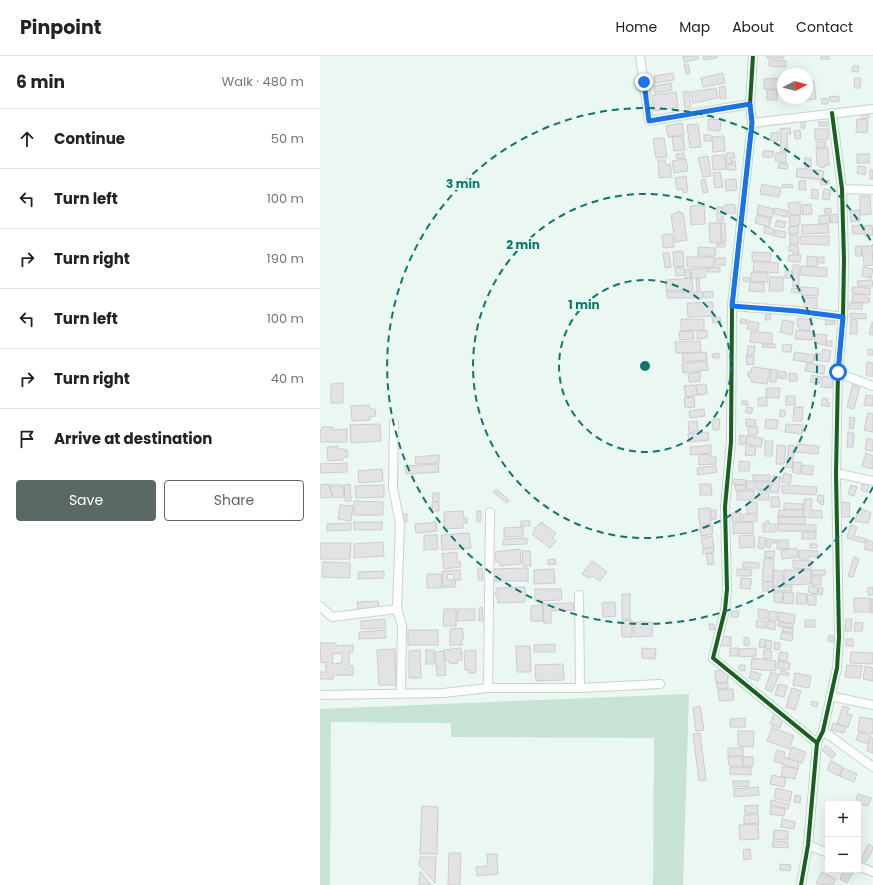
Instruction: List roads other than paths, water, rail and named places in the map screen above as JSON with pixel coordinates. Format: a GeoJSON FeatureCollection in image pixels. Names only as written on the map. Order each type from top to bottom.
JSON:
{"type":"FeatureCollection","features":[{"type":"Feature","properties":{"kind":"street"},"geometry":{"type":"LineString","coordinates":[[640,56],[649,121],[750,104]]}},
{"type":"Feature","properties":{"kind":"street"},"geometry":{"type":"LineString","coordinates":[[753,56],[750,104],[752,123],[732,306],[730,442],[725,507],[727,589],[725,610],[713,658],[817,743]]}},
{"type":"Feature","properties":{"kind":"street"},"geometry":{"type":"LineString","coordinates":[[752,123],[873,108]]}},
{"type":"Feature","properties":{"kind":"street"},"geometry":{"type":"LineString","coordinates":[[801,885],[808,845],[817,743],[823,731],[837,668],[839,637],[836,473],[838,372],[843,317],[844,260],[842,189],[832,113]]}},
{"type":"Feature","properties":{"kind":"street"},"geometry":{"type":"LineString","coordinates":[[842,189],[873,190]]}},
{"type":"Feature","properties":{"kind":"street"},"geometry":{"type":"LineString","coordinates":[[732,306],[797,311],[843,317]]}},
{"type":"Feature","properties":{"kind":"street"},"geometry":{"type":"LineString","coordinates":[[838,372],[873,386]]}},
{"type":"Feature","properties":{"kind":"street"},"geometry":{"type":"LineString","coordinates":[[394,423],[393,488],[400,524],[397,609],[402,626],[401,692]]}},
{"type":"Feature","properties":{"kind":"street"},"geometry":{"type":"LineString","coordinates":[[836,473],[873,481]]}},
{"type":"Feature","properties":{"kind":"street"},"geometry":{"type":"LineString","coordinates":[[488,688],[490,512]]}},
{"type":"Feature","properties":{"kind":"street"},"geometry":{"type":"LineString","coordinates":[[579,595],[580,688]]}},
{"type":"Feature","properties":{"kind":"street"},"geometry":{"type":"LineString","coordinates":[[320,606],[332,617],[397,609]]}},
{"type":"Feature","properties":{"kind":"street"},"geometry":{"type":"LineString","coordinates":[[320,694],[452,692],[488,688],[580,688],[660,684]]}},
{"type":"Feature","properties":{"kind":"street"},"geometry":{"type":"LineString","coordinates":[[830,696],[873,704]]}},
{"type":"Feature","properties":{"kind":"street"},"geometry":{"type":"LineString","coordinates":[[823,731],[873,767]]}},
{"type":"Feature","properties":{"kind":"street"},"geometry":{"type":"LineString","coordinates":[[808,845],[825,852]]}},
{"type":"Feature","properties":{"kind":"street"},"geometry":{"type":"LineString","coordinates":[[861,867],[873,872]]}}]}
